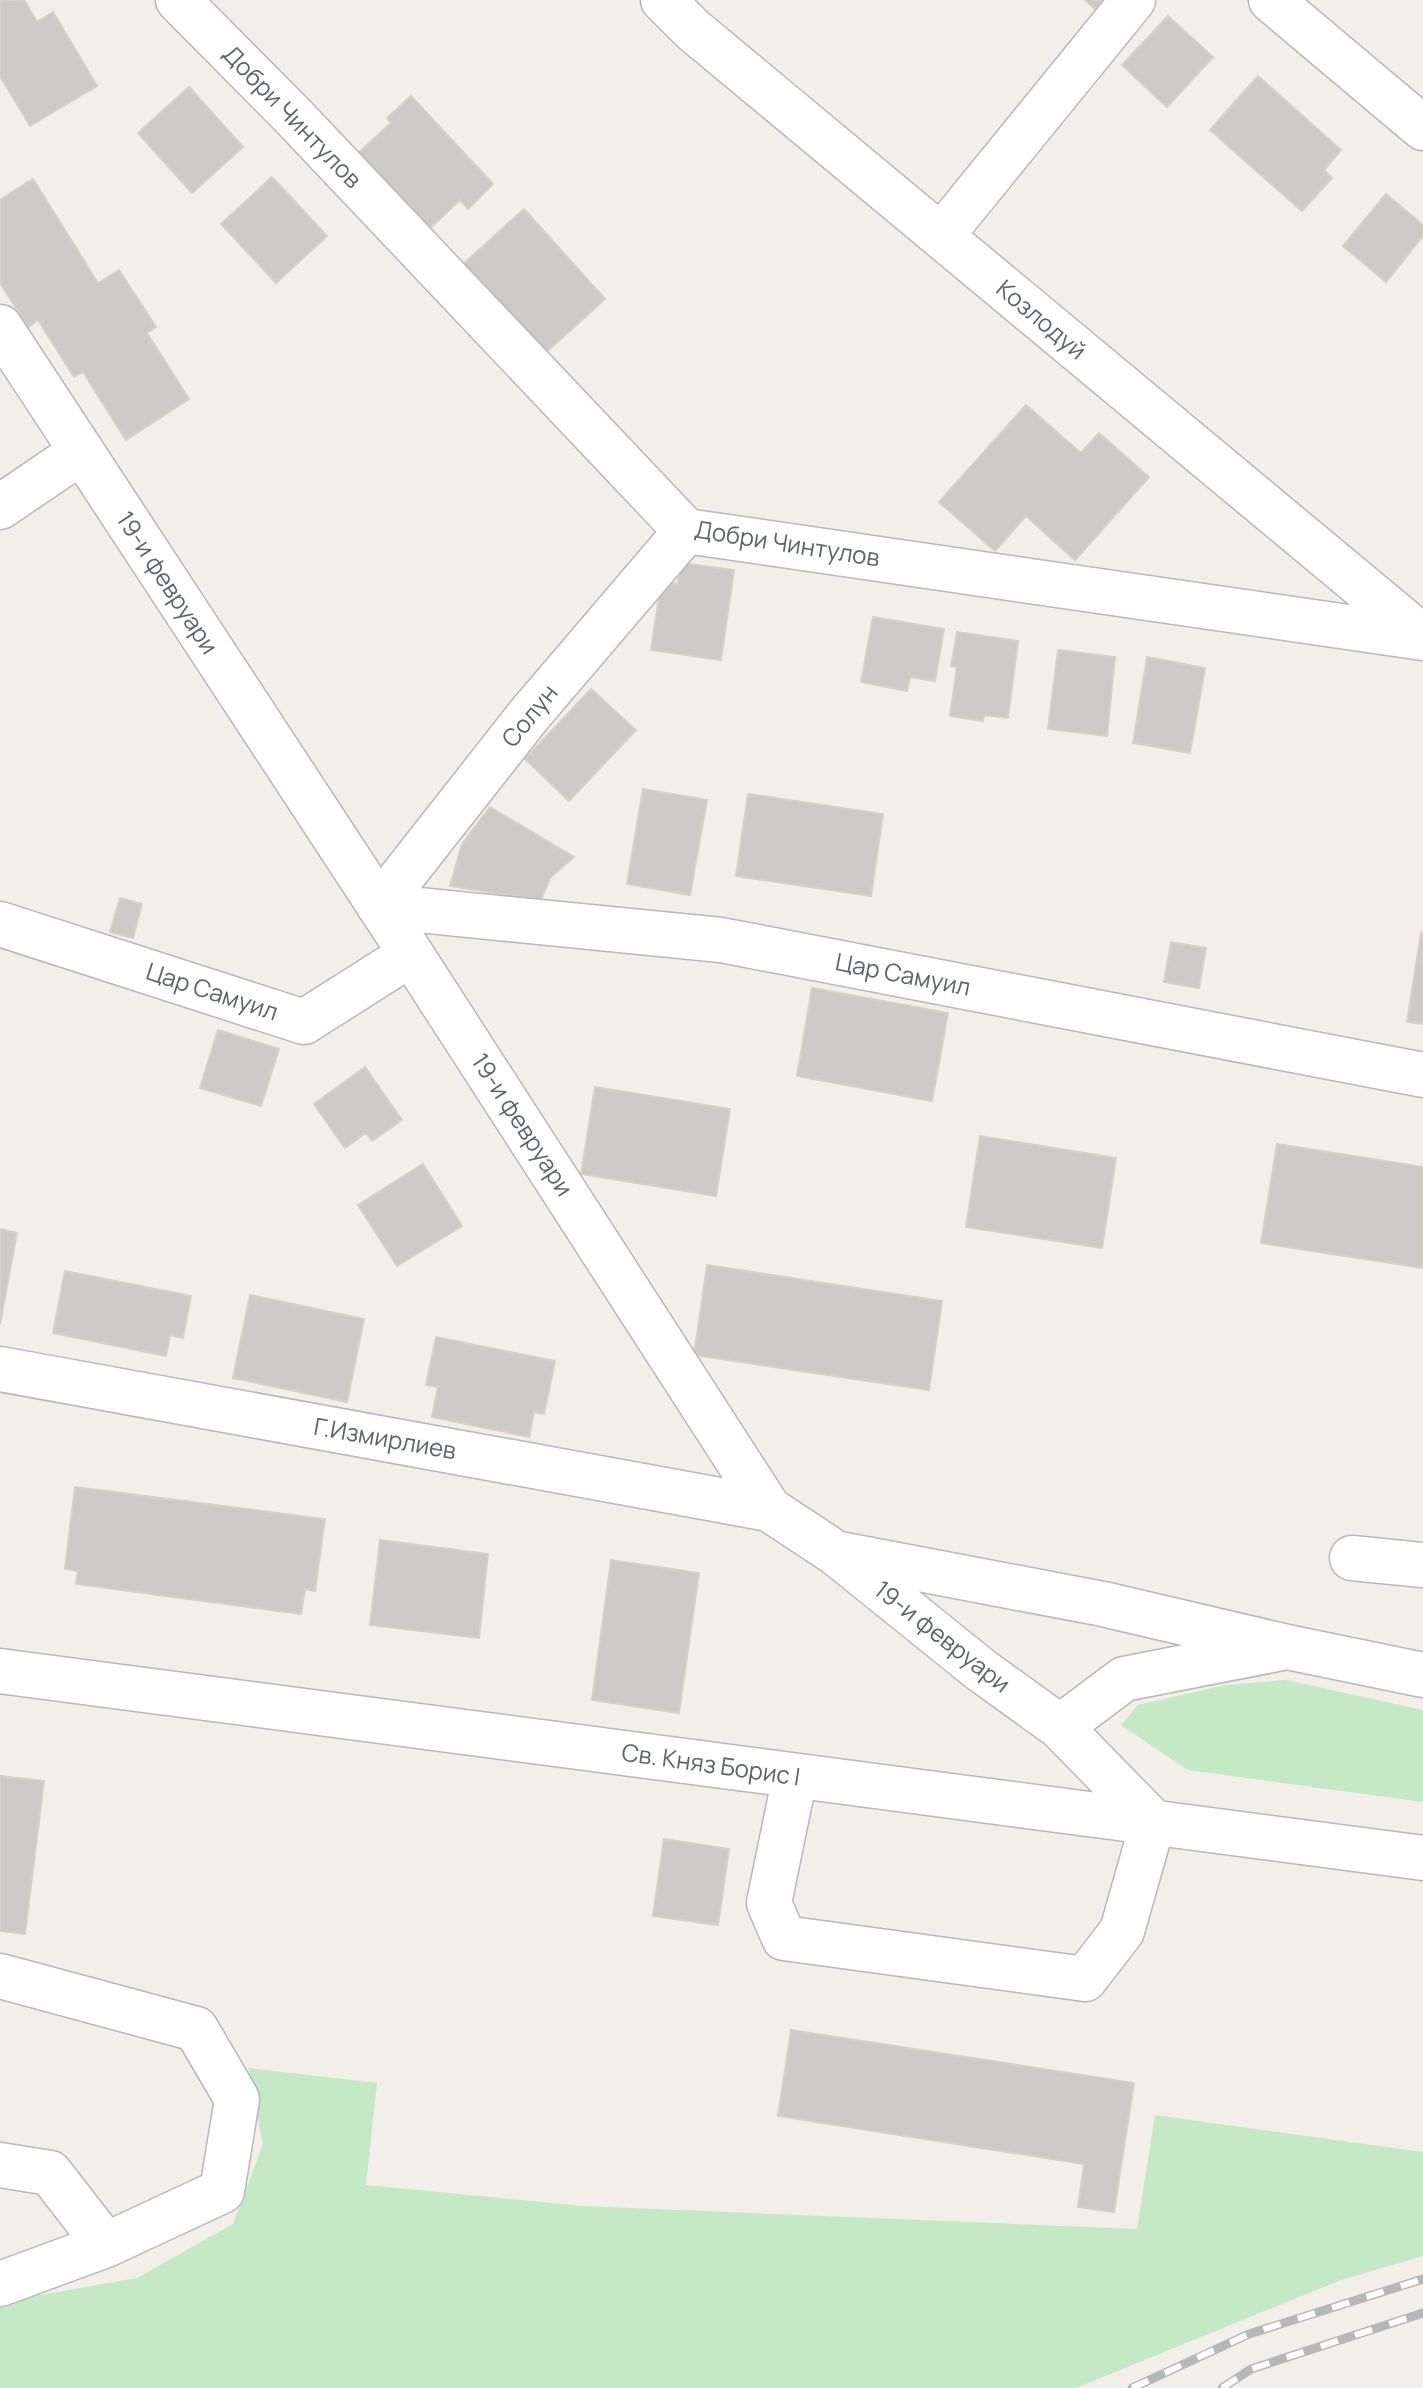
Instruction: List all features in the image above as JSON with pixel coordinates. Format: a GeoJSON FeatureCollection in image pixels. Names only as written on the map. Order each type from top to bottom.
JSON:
{"type":"FeatureCollection","features":[{"type":"Feature","properties":{"kind":"street","name":"Добри Чинтулов"},"geometry":{"type":"LineString","coordinates":[[178,0],[304,127],[686,531],[1423,638]]}},
{"type":"Feature","properties":{"kind":"street","name":"Козлодуй"},"geometry":{"type":"LineString","coordinates":[[663,0],[692,29],[1423,638]]}},
{"type":"Feature","properties":{"kind":"street"},"geometry":{"type":"LineString","coordinates":[[941,236],[1133,0]]}},
{"type":"Feature","properties":{"kind":"street"},"geometry":{"type":"LineString","coordinates":[[1271,0],[1423,128]]}},
{"type":"Feature","properties":{"kind":"street","name":"19-и февруари"},"geometry":{"type":"LineString","coordinates":[[0,327],[411,954],[769,1509],[837,1554],[981,1670],[1060,1727],[1153,1822]]}},
{"type":"Feature","properties":{"kind":"street"},"geometry":{"type":"LineString","coordinates":[[0,507],[81,452]]}},
{"type":"Feature","properties":{"kind":"street","name":"Солун"},"geometry":{"type":"LineString","coordinates":[[379,906],[529,715],[686,531]]}},
{"type":"Feature","properties":{"kind":"street","name":"Цар Самуил"},"geometry":{"type":"LineString","coordinates":[[379,906],[721,940],[1423,1075]]}},
{"type":"Feature","properties":{"kind":"street","name":"Цар Самуил"},"geometry":{"type":"LineString","coordinates":[[0,924],[304,1022],[411,954]]}},
{"type":"Feature","properties":{"kind":"street","name":"Г.Измирлиев"},"geometry":{"type":"LineString","coordinates":[[0,1369],[769,1509]]}},
{"type":"Feature","properties":{"kind":"street"},"geometry":{"type":"LineString","coordinates":[[837,1554],[1103,1604],[1423,1675]]}},
{"type":"Feature","properties":{"kind":"street"},"geometry":{"type":"LineString","coordinates":[[1352,1558],[1423,1565]]}},
{"type":"Feature","properties":{"kind":"street"},"geometry":{"type":"LineString","coordinates":[[1060,1727],[1124,1679],[1287,1647]]}},
{"type":"Feature","properties":{"kind":"street","name":"Св. Княз Борис I"},"geometry":{"type":"LineString","coordinates":[[0,1671],[1423,1858]]}},
{"type":"Feature","properties":{"kind":"street"},"geometry":{"type":"LineString","coordinates":[[795,1776],[769,1903],[784,1938],[1085,1979],[1122,1931],[1153,1822]]}},
{"type":"Feature","properties":{"kind":"street"},"geometry":{"type":"LineString","coordinates":[[0,1976],[196,2029],[237,2099],[222,2191],[106,2245],[0,2284]]}},
{"type":"Feature","properties":{"kind":"street"},"geometry":{"type":"LineString","coordinates":[[0,2165],[50,2173],[106,2245]]}},
{"type":"Feature","properties":{"kind":"green space"},"geometry":{"type":"Polygon","coordinates":[[[1286,1680],[1423,1710],[1423,1802],[1188,1770],[1121,1725],[1138,1705],[1225,1685],[1286,1680]]]}},
{"type":"Feature","properties":{"kind":"green space"},"geometry":{"type":"Polygon","coordinates":[[[248,2068],[377,2083],[366,2185],[582,2206],[1137,2229],[1155,2115],[1423,2152],[1423,2256],[1341,2280],[1076,2388],[0,2388],[0,2302],[137,2278],[233,2224],[263,2144],[248,2068]]]}},
{"type":"Feature","properties":{"kind":"building"},"geometry":{"type":"Polygon","coordinates":[[[0,0],[24,0],[37,22],[53,12],[97,86],[30,126],[0,76],[0,0]]]}},
{"type":"Feature","properties":{"kind":"building"},"geometry":{"type":"Polygon","coordinates":[[[1085,0],[1104,0],[1095,9],[1085,0]]]}},
{"type":"Feature","properties":{"kind":"building"},"geometry":{"type":"Polygon","coordinates":[[[1168,16],[1213,57],[1167,107],[1122,65],[1168,16]]]}},
{"type":"Feature","properties":{"kind":"building"},"geometry":{"type":"Polygon","coordinates":[[[1258,76],[1341,150],[1324,170],[1332,178],[1302,211],[1210,130],[1258,76]]]}},
{"type":"Feature","properties":{"kind":"building"},"geometry":{"type":"Polygon","coordinates":[[[189,87],[243,147],[192,193],[138,133],[189,87]]]}},
{"type":"Feature","properties":{"kind":"building"},"geometry":{"type":"Polygon","coordinates":[[[411,96],[493,184],[468,209],[460,200],[427,231],[356,155],[391,123],[387,118],[411,96]]]}},
{"type":"Feature","properties":{"kind":"building"},"geometry":{"type":"Polygon","coordinates":[[[272,177],[327,236],[276,283],[221,224],[272,177]]]}},
{"type":"Feature","properties":{"kind":"building"},"geometry":{"type":"Polygon","coordinates":[[[33,179],[98,283],[119,270],[156,327],[147,333],[189,399],[126,440],[83,372],[74,377],[38,320],[28,327],[0,283],[0,200],[33,179]]]}},
{"type":"Feature","properties":{"kind":"building"},"geometry":{"type":"Polygon","coordinates":[[[1386,194],[1423,225],[1423,236],[1386,282],[1343,246],[1386,194]]]}},
{"type":"Feature","properties":{"kind":"building"},"geometry":{"type":"Polygon","coordinates":[[[524,209],[605,299],[542,356],[461,266],[524,209]]]}},
{"type":"Feature","properties":{"kind":"building"},"geometry":{"type":"Polygon","coordinates":[[[1026,405],[1081,453],[1099,433],[1149,477],[1075,560],[1026,516],[995,551],[939,502],[1026,405]]]}},
{"type":"Feature","properties":{"kind":"building"},"geometry":{"type":"Polygon","coordinates":[[[681,563],[734,570],[721,660],[651,650],[661,582],[678,584],[681,563]]]}},
{"type":"Feature","properties":{"kind":"building"},"geometry":{"type":"Polygon","coordinates":[[[873,617],[944,629],[935,681],[910,677],[907,691],[861,682],[873,617]]]}},
{"type":"Feature","properties":{"kind":"building"},"geometry":{"type":"Polygon","coordinates":[[[957,632],[1018,641],[1008,718],[984,715],[983,721],[950,716],[957,667],[951,666],[957,632]]]}},
{"type":"Feature","properties":{"kind":"building"},"geometry":{"type":"Polygon","coordinates":[[[1058,650],[1115,657],[1107,736],[1048,729],[1058,650]]]}},
{"type":"Feature","properties":{"kind":"building"},"geometry":{"type":"Polygon","coordinates":[[[1147,657],[1205,668],[1190,753],[1133,743],[1147,657]]]}},
{"type":"Feature","properties":{"kind":"building"},"geometry":{"type":"Polygon","coordinates":[[[591,689],[636,730],[569,801],[525,759],[591,689]]]}},
{"type":"Feature","properties":{"kind":"building"},"geometry":{"type":"Polygon","coordinates":[[[643,789],[707,800],[690,895],[627,884],[643,789]]]}},
{"type":"Feature","properties":{"kind":"building"},"geometry":{"type":"Polygon","coordinates":[[[748,794],[883,814],[871,896],[736,876],[748,794]]]}},
{"type":"Feature","properties":{"kind":"building"},"geometry":{"type":"Polygon","coordinates":[[[490,807],[574,857],[550,878],[541,900],[450,886],[462,844],[490,807]]]}},
{"type":"Feature","properties":{"kind":"building"},"geometry":{"type":"Polygon","coordinates":[[[120,898],[142,904],[133,938],[110,932],[120,898]]]}},
{"type":"Feature","properties":{"kind":"building"},"geometry":{"type":"Polygon","coordinates":[[[1423,934],[1423,1024],[1407,1022],[1423,934]]]}},
{"type":"Feature","properties":{"kind":"building"},"geometry":{"type":"Polygon","coordinates":[[[1171,942],[1206,948],[1199,988],[1164,982],[1171,942]]]}},
{"type":"Feature","properties":{"kind":"building"},"geometry":{"type":"Polygon","coordinates":[[[812,988],[948,1013],[932,1101],[797,1076],[812,988]]]}},
{"type":"Feature","properties":{"kind":"building"},"geometry":{"type":"Polygon","coordinates":[[[218,1030],[279,1049],[261,1106],[200,1088],[218,1030]]]}},
{"type":"Feature","properties":{"kind":"building"},"geometry":{"type":"Polygon","coordinates":[[[365,1067],[402,1120],[372,1141],[366,1133],[345,1148],[314,1104],[365,1067]]]}},
{"type":"Feature","properties":{"kind":"building"},"geometry":{"type":"Polygon","coordinates":[[[595,1087],[730,1109],[716,1196],[581,1174],[595,1087]]]}},
{"type":"Feature","properties":{"kind":"building"},"geometry":{"type":"Polygon","coordinates":[[[980,1136],[1116,1158],[1102,1248],[966,1227],[980,1136]]]}},
{"type":"Feature","properties":{"kind":"building"},"geometry":{"type":"Polygon","coordinates":[[[1277,1144],[1423,1167],[1423,1268],[1261,1243],[1277,1144]]]}},
{"type":"Feature","properties":{"kind":"building"},"geometry":{"type":"Polygon","coordinates":[[[423,1164],[462,1226],[397,1266],[358,1205],[423,1164]]]}},
{"type":"Feature","properties":{"kind":"building"},"geometry":{"type":"Polygon","coordinates":[[[0,1229],[17,1233],[0,1324],[0,1229]]]}},
{"type":"Feature","properties":{"kind":"building"},"geometry":{"type":"Polygon","coordinates":[[[707,1265],[942,1301],[929,1390],[694,1355],[707,1265]]]}},
{"type":"Feature","properties":{"kind":"building"},"geometry":{"type":"Polygon","coordinates":[[[65,1271],[191,1296],[183,1338],[170,1335],[166,1356],[53,1333],[65,1271]]]}},
{"type":"Feature","properties":{"kind":"building"},"geometry":{"type":"Polygon","coordinates":[[[250,1295],[364,1319],[347,1402],[233,1378],[250,1295]]]}},
{"type":"Feature","properties":{"kind":"building"},"geometry":{"type":"Polygon","coordinates":[[[436,1337],[555,1361],[544,1414],[534,1412],[529,1437],[432,1417],[438,1387],[426,1385],[436,1337]]]}},
{"type":"Feature","properties":{"kind":"building"},"geometry":{"type":"Polygon","coordinates":[[[75,1487],[325,1519],[315,1591],[305,1589],[301,1614],[76,1584],[78,1571],[65,1569],[75,1487]]]}},
{"type":"Feature","properties":{"kind":"building"},"geometry":{"type":"Polygon","coordinates":[[[380,1540],[488,1554],[479,1638],[370,1625],[380,1540]]]}},
{"type":"Feature","properties":{"kind":"building"},"geometry":{"type":"Polygon","coordinates":[[[611,1560],[699,1573],[679,1713],[592,1700],[611,1560]]]}},
{"type":"Feature","properties":{"kind":"building"},"geometry":{"type":"Polygon","coordinates":[[[0,1776],[44,1781],[25,1934],[0,1931],[0,1776]]]}},
{"type":"Feature","properties":{"kind":"building"},"geometry":{"type":"Polygon","coordinates":[[[664,1839],[729,1849],[718,1925],[653,1916],[664,1839]]]}},
{"type":"Feature","properties":{"kind":"building"},"geometry":{"type":"Polygon","coordinates":[[[791,2030],[1134,2083],[1114,2212],[1078,2207],[1084,2164],[778,2116],[791,2030]]]}},
{"type":"Feature","properties":{"kind":"railway"},"geometry":{"type":"LineString","coordinates":[[1132,2388],[1249,2334],[1423,2279]]}},
{"type":"Feature","properties":{"kind":"railway"},"geometry":{"type":"LineString","coordinates":[[1222,2388],[1251,2369],[1423,2313]]}}]}
